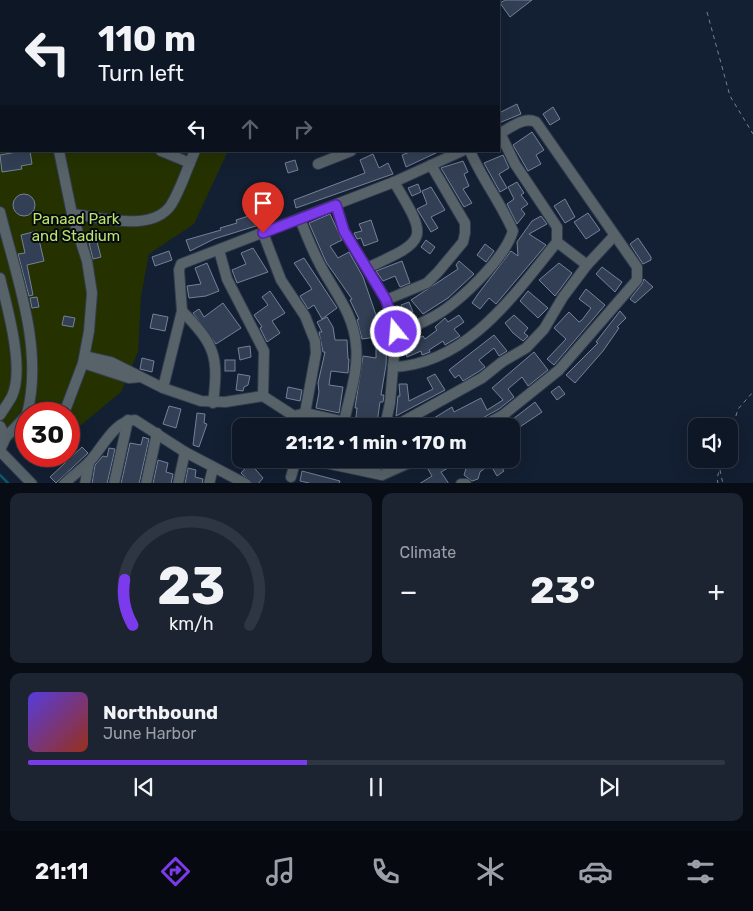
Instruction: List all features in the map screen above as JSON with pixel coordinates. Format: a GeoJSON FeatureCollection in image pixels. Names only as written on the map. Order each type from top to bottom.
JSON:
{"type":"FeatureCollection","features":[{"type":"Feature","properties":{"kind":"street"},"geometry":{"type":"LineString","coordinates":[[498,418],[559,370],[637,280],[637,267],[536,122],[531,119],[524,120],[500,132]]}},
{"type":"Feature","properties":{"kind":"street"},"geometry":{"type":"LineString","coordinates":[[393,367],[412,366],[430,361],[466,340],[493,318],[556,242],[557,227],[515,164],[500,135]]}},
{"type":"Feature","properties":{"kind":"street"},"geometry":{"type":"LineString","coordinates":[[60,152],[72,214],[87,262],[92,293],[84,359],[68,402]]}},
{"type":"Feature","properties":{"kind":"street"},"geometry":{"type":"LineString","coordinates":[[163,152],[190,163]]}},
{"type":"Feature","properties":{"kind":"street"},"geometry":{"type":"LineString","coordinates":[[72,214],[141,223],[156,217],[171,206],[195,152]]}},
{"type":"Feature","properties":{"kind":"street"},"geometry":{"type":"LineString","coordinates":[[318,164],[348,152]]}},
{"type":"Feature","properties":{"kind":"street"},"geometry":{"type":"LineString","coordinates":[[163,388],[182,311],[181,264],[394,182],[460,152]]}},
{"type":"Feature","properties":{"kind":"street"},"geometry":{"type":"LineString","coordinates":[[396,332],[428,320],[445,310],[469,290],[510,242],[513,231],[506,215],[485,184],[470,152]]}},
{"type":"Feature","properties":{"kind":"street"},"geometry":{"type":"LineString","coordinates":[[386,300],[427,283],[463,242],[465,233],[464,223],[431,165]]}},
{"type":"Feature","properties":{"kind":"street"},"geometry":{"type":"LineString","coordinates":[[367,268],[406,250],[418,237],[419,226],[394,182]]}},
{"type":"Feature","properties":{"kind":"street"},"geometry":{"type":"LineString","coordinates":[[336,205],[344,231],[386,300],[396,332],[387,418]]}},
{"type":"Feature","properties":{"kind":"street"},"geometry":{"type":"LineString","coordinates":[[0,212],[29,333],[32,392],[30,402]]}},
{"type":"Feature","properties":{"kind":"street"},"geometry":{"type":"LineString","coordinates":[[300,219],[312,250],[345,306],[353,327],[356,364],[345,418]]}},
{"type":"Feature","properties":{"kind":"street"},"geometry":{"type":"LineString","coordinates":[[263,233],[281,280],[304,316],[315,340],[316,353],[305,413],[298,418]]}},
{"type":"Feature","properties":{"kind":"street"},"geometry":{"type":"LineString","coordinates":[[410,418],[482,378],[502,362],[526,348],[544,329],[563,296],[587,265],[614,236]]}},
{"type":"Feature","properties":{"kind":"street"},"geometry":{"type":"LineString","coordinates":[[556,242],[587,265]]}},
{"type":"Feature","properties":{"kind":"street"},"geometry":{"type":"LineString","coordinates":[[219,250],[231,288],[264,351],[263,396]]}},
{"type":"Feature","properties":{"kind":"street"},"geometry":{"type":"LineString","coordinates":[[0,278],[14,340],[16,371],[13,394],[0,415]]}},
{"type":"Feature","properties":{"kind":"street"},"geometry":{"type":"LineString","coordinates":[[182,311],[196,326],[216,361],[213,403]]}},
{"type":"Feature","properties":{"kind":"street"},"geometry":{"type":"LineString","coordinates":[[84,359],[111,362],[163,388],[213,403],[263,396],[290,418]]}},
{"type":"Feature","properties":{"kind":"street"},"geometry":{"type":"LineString","coordinates":[[305,413],[327,418]]}},
{"type":"Feature","properties":{"kind":"street"},"geometry":{"type":"LineString","coordinates":[[114,483],[128,420]]}},
{"type":"Feature","properties":{"kind":"street"},"geometry":{"type":"LineString","coordinates":[[65,483],[89,462],[111,434],[128,420],[135,420],[185,452],[243,483]]}},
{"type":"Feature","properties":{"kind":"street"},"geometry":{"type":"LineString","coordinates":[[0,426],[6,437]]}},
{"type":"Feature","properties":{"kind":"street"},"geometry":{"type":"LineString","coordinates":[[15,428],[6,437],[0,450],[31,483]]}},
{"type":"Feature","properties":{"kind":"street"},"geometry":{"type":"LineString","coordinates":[[146,483],[157,433]]}},
{"type":"Feature","properties":{"kind":"street"},"geometry":{"type":"LineString","coordinates":[[178,483],[185,452]]}},
{"type":"Feature","properties":{"kind":"street"},"geometry":{"type":"LineString","coordinates":[[85,483],[89,462]]}},
{"type":"Feature","properties":{"kind":"street"},"geometry":{"type":"LineString","coordinates":[[209,483],[213,468]]}},
{"type":"Feature","properties":{"kind":"street"},"geometry":{"type":"LineString","coordinates":[[291,478],[294,468]]}},
{"type":"Feature","properties":{"kind":"street"},"geometry":{"type":"LineString","coordinates":[[349,468],[382,475],[393,468]]}},
{"type":"Feature","properties":{"kind":"path"},"geometry":{"type":"LineString","coordinates":[[707,12],[730,96],[753,134]]}},
{"type":"Feature","properties":{"kind":"path"},"geometry":{"type":"LineString","coordinates":[[735,418],[738,408],[753,392]]}},
{"type":"Feature","properties":{"kind":"path"},"geometry":{"type":"LineString","coordinates":[[718,483],[720,469]]}},
{"type":"Feature","properties":{"kind":"path"},"geometry":{"type":"LineString","coordinates":[[720,469],[724,483]]}},
{"type":"Feature","properties":{"kind":"green space","name":"Panaad Park and Stadium"},"geometry":{"type":"Polygon","coordinates":[[[0,152],[228,152],[194,224],[149,254],[141,296],[138,352],[121,392],[80,426],[80,402],[15,402],[14,440],[0,435],[0,152]]]}},
{"type":"Feature","properties":{"kind":"building"},"geometry":{"type":"Polygon","coordinates":[[[505,0],[532,0],[510,17],[500,3],[505,0]]]}},
{"type":"Feature","properties":{"kind":"building"},"geometry":{"type":"Polygon","coordinates":[[[517,104],[521,114],[500,123],[500,112],[517,104]]]}},
{"type":"Feature","properties":{"kind":"building"},"geometry":{"type":"Polygon","coordinates":[[[553,107],[560,119],[550,125],[543,114],[553,107]]]}},
{"type":"Feature","properties":{"kind":"building"},"geometry":{"type":"Polygon","coordinates":[[[532,132],[544,150],[536,155],[541,164],[528,171],[513,145],[532,132]]]}},
{"type":"Feature","properties":{"kind":"building"},"geometry":{"type":"Polygon","coordinates":[[[30,152],[32,164],[21,166],[22,169],[2,172],[0,155],[30,152]]]}},
{"type":"Feature","properties":{"kind":"building"},"geometry":{"type":"Polygon","coordinates":[[[410,152],[438,152],[406,167],[402,155],[410,152]]]}},
{"type":"Feature","properties":{"kind":"building"},"geometry":{"type":"Polygon","coordinates":[[[373,154],[379,168],[388,163],[393,174],[296,208],[294,200],[365,173],[360,160],[373,154]]]}},
{"type":"Feature","properties":{"kind":"building"},"geometry":{"type":"Polygon","coordinates":[[[503,155],[509,168],[499,174],[507,188],[500,192],[484,163],[503,155]]]}},
{"type":"Feature","properties":{"kind":"building"},"geometry":{"type":"Polygon","coordinates":[[[295,160],[298,170],[288,173],[285,163],[295,160]]]}},
{"type":"Feature","properties":{"kind":"building"},"geometry":{"type":"Polygon","coordinates":[[[463,161],[468,172],[464,174],[469,186],[463,189],[472,203],[464,207],[441,168],[463,161]]]}},
{"type":"Feature","properties":{"kind":"building"},"geometry":{"type":"Polygon","coordinates":[[[517,182],[524,193],[521,195],[528,204],[521,209],[525,214],[517,224],[507,204],[514,199],[508,187],[517,182]]]}},
{"type":"Feature","properties":{"kind":"building"},"geometry":{"type":"Polygon","coordinates":[[[418,184],[421,192],[412,196],[408,188],[418,184]]]}},
{"type":"Feature","properties":{"kind":"building"},"geometry":{"type":"Polygon","coordinates":[[[431,187],[445,210],[431,217],[438,228],[431,232],[417,209],[427,204],[422,191],[431,187]]]}},
{"type":"Feature","properties":{"kind":"building"},"geometry":{"type":"Polygon","coordinates":[[[24,194],[32,197],[35,205],[32,213],[24,216],[16,213],[13,205],[16,197],[24,194]]]}},
{"type":"Feature","properties":{"kind":"building"},"geometry":{"type":"Polygon","coordinates":[[[565,199],[575,217],[565,223],[554,206],[565,199]]]}},
{"type":"Feature","properties":{"kind":"building"},"geometry":{"type":"Polygon","coordinates":[[[588,213],[600,230],[586,239],[574,222],[588,213]]]}},
{"type":"Feature","properties":{"kind":"building"},"geometry":{"type":"Polygon","coordinates":[[[255,214],[259,225],[214,239],[190,251],[186,240],[221,230],[220,228],[237,223],[236,220],[255,214]]]}},
{"type":"Feature","properties":{"kind":"building"},"geometry":{"type":"Polygon","coordinates":[[[330,214],[342,240],[330,246],[338,258],[349,252],[363,277],[376,315],[384,325],[378,326],[387,337],[386,365],[381,395],[384,395],[383,402],[380,402],[378,418],[356,417],[357,408],[355,408],[363,356],[376,358],[376,337],[362,339],[357,320],[359,319],[350,300],[352,299],[326,262],[309,223],[330,214]]]}},
{"type":"Feature","properties":{"kind":"building"},"geometry":{"type":"Polygon","coordinates":[[[541,216],[547,224],[529,234],[546,245],[496,304],[489,298],[480,309],[472,303],[511,251],[518,256],[517,242],[532,221],[541,216]]]}},
{"type":"Feature","properties":{"kind":"building"},"geometry":{"type":"Polygon","coordinates":[[[371,220],[378,241],[364,246],[361,238],[357,239],[354,233],[362,231],[359,224],[371,220]]]}},
{"type":"Feature","properties":{"kind":"building"},"geometry":{"type":"Polygon","coordinates":[[[37,231],[44,261],[27,265],[33,295],[29,296],[18,254],[25,253],[21,235],[37,231]]]}},
{"type":"Feature","properties":{"kind":"building"},"geometry":{"type":"Polygon","coordinates":[[[638,238],[651,257],[651,260],[643,264],[630,244],[638,238]]]}},
{"type":"Feature","properties":{"kind":"building"},"geometry":{"type":"Polygon","coordinates":[[[426,240],[435,247],[430,254],[421,247],[426,240]]]}},
{"type":"Feature","properties":{"kind":"building"},"geometry":{"type":"Polygon","coordinates":[[[97,242],[101,257],[93,259],[89,243],[97,242]]]}},
{"type":"Feature","properties":{"kind":"building"},"geometry":{"type":"Polygon","coordinates":[[[485,244],[494,251],[486,262],[477,255],[485,244]]]}},
{"type":"Feature","properties":{"kind":"building"},"geometry":{"type":"Polygon","coordinates":[[[253,248],[268,272],[237,283],[232,270],[246,264],[241,253],[253,248]]]}},
{"type":"Feature","properties":{"kind":"building"},"geometry":{"type":"Polygon","coordinates":[[[169,251],[172,260],[155,266],[152,257],[169,251]]]}},
{"type":"Feature","properties":{"kind":"building"},"geometry":{"type":"Polygon","coordinates":[[[304,258],[337,308],[322,319],[314,305],[308,309],[300,296],[312,289],[294,263],[304,258]]]}},
{"type":"Feature","properties":{"kind":"building"},"geometry":{"type":"Polygon","coordinates":[[[402,261],[410,283],[400,287],[395,276],[383,281],[376,271],[402,261]]]}},
{"type":"Feature","properties":{"kind":"building"},"geometry":{"type":"Polygon","coordinates":[[[459,261],[474,274],[448,298],[423,314],[411,300],[458,269],[456,265],[459,261]]]}},
{"type":"Feature","properties":{"kind":"building"},"geometry":{"type":"Polygon","coordinates":[[[207,263],[219,291],[206,296],[189,298],[187,286],[201,284],[195,268],[207,263]]]}},
{"type":"Feature","properties":{"kind":"building"},"geometry":{"type":"Polygon","coordinates":[[[559,263],[572,273],[555,296],[539,280],[559,263]]]}},
{"type":"Feature","properties":{"kind":"building"},"geometry":{"type":"Polygon","coordinates":[[[602,267],[622,282],[615,292],[596,274],[602,267]]]}},
{"type":"Feature","properties":{"kind":"building"},"geometry":{"type":"Polygon","coordinates":[[[644,279],[653,287],[635,303],[630,299],[644,279]]]}},
{"type":"Feature","properties":{"kind":"building"},"geometry":{"type":"Polygon","coordinates":[[[586,289],[605,305],[554,365],[547,359],[566,339],[554,328],[569,312],[579,322],[582,320],[591,308],[579,299],[586,289]]]}},
{"type":"Feature","properties":{"kind":"building"},"geometry":{"type":"Polygon","coordinates":[[[270,291],[285,313],[272,321],[280,333],[267,342],[260,328],[262,327],[254,315],[268,305],[262,297],[270,291]]]}},
{"type":"Feature","properties":{"kind":"building"},"geometry":{"type":"Polygon","coordinates":[[[528,291],[548,308],[538,318],[520,301],[528,291]]]}},
{"type":"Feature","properties":{"kind":"building"},"geometry":{"type":"Polygon","coordinates":[[[37,297],[39,307],[32,308],[30,298],[37,297]]]}},
{"type":"Feature","properties":{"kind":"building"},"geometry":{"type":"Polygon","coordinates":[[[409,302],[413,312],[398,317],[397,311],[402,309],[401,305],[409,302]]]}},
{"type":"Feature","properties":{"kind":"building"},"geometry":{"type":"Polygon","coordinates":[[[223,303],[241,328],[216,344],[193,313],[199,309],[204,317],[223,303]]]}},
{"type":"Feature","properties":{"kind":"building"},"geometry":{"type":"Polygon","coordinates":[[[620,311],[626,318],[617,327],[619,328],[603,351],[575,383],[566,375],[598,343],[596,342],[620,311]]]}},
{"type":"Feature","properties":{"kind":"building"},"geometry":{"type":"Polygon","coordinates":[[[153,314],[168,317],[165,331],[150,328],[153,314]]]}},
{"type":"Feature","properties":{"kind":"building"},"geometry":{"type":"Polygon","coordinates":[[[459,315],[464,322],[454,329],[460,336],[445,345],[443,341],[429,350],[430,352],[422,355],[421,351],[407,357],[403,346],[423,336],[425,339],[437,330],[435,327],[445,318],[448,322],[459,315]]]}},
{"type":"Feature","properties":{"kind":"building"},"geometry":{"type":"Polygon","coordinates":[[[514,315],[528,328],[524,333],[528,336],[523,341],[505,323],[514,315]]]}},
{"type":"Feature","properties":{"kind":"building"},"geometry":{"type":"Polygon","coordinates":[[[64,316],[75,318],[73,327],[62,325],[64,316]]]}},
{"type":"Feature","properties":{"kind":"building"},"geometry":{"type":"Polygon","coordinates":[[[327,317],[333,327],[335,340],[347,340],[348,373],[331,371],[329,385],[343,387],[339,413],[316,408],[319,392],[318,383],[325,352],[323,352],[319,332],[322,332],[317,322],[327,317]]]}},
{"type":"Feature","properties":{"kind":"building"},"geometry":{"type":"Polygon","coordinates":[[[494,335],[507,351],[499,356],[494,348],[479,360],[485,367],[463,381],[459,375],[455,378],[449,370],[494,335]]]}},
{"type":"Feature","properties":{"kind":"building"},"geometry":{"type":"Polygon","coordinates":[[[250,346],[251,357],[240,360],[238,348],[250,346]]]}},
{"type":"Feature","properties":{"kind":"building"},"geometry":{"type":"Polygon","coordinates":[[[534,352],[548,370],[528,386],[522,377],[508,389],[514,397],[499,409],[483,418],[434,418],[452,407],[454,412],[481,398],[487,410],[503,400],[492,388],[534,352]]]}},
{"type":"Feature","properties":{"kind":"building"},"geometry":{"type":"Polygon","coordinates":[[[142,358],[154,361],[152,372],[140,369],[142,358]]]}},
{"type":"Feature","properties":{"kind":"building"},"geometry":{"type":"Polygon","coordinates":[[[225,360],[235,360],[235,371],[225,371],[225,360]]]}},
{"type":"Feature","properties":{"kind":"building"},"geometry":{"type":"Polygon","coordinates":[[[238,374],[250,376],[248,385],[244,387],[243,391],[236,390],[238,374]]]}},
{"type":"Feature","properties":{"kind":"building"},"geometry":{"type":"Polygon","coordinates":[[[435,374],[445,390],[396,416],[398,396],[400,396],[399,384],[407,384],[409,401],[433,389],[427,378],[435,374]]]}},
{"type":"Feature","properties":{"kind":"building"},"geometry":{"type":"Polygon","coordinates":[[[559,386],[565,394],[557,400],[551,392],[559,386]]]}},
{"type":"Feature","properties":{"kind":"building"},"geometry":{"type":"Polygon","coordinates":[[[288,387],[302,390],[300,401],[286,398],[288,387]]]}},
{"type":"Feature","properties":{"kind":"building"},"geometry":{"type":"Polygon","coordinates":[[[535,402],[542,412],[520,427],[520,418],[514,418],[535,402]]]}},
{"type":"Feature","properties":{"kind":"building"},"geometry":{"type":"Polygon","coordinates":[[[169,406],[181,409],[176,428],[163,424],[169,406]]]}},
{"type":"Feature","properties":{"kind":"building"},"geometry":{"type":"Polygon","coordinates":[[[197,413],[205,414],[204,423],[207,424],[199,447],[193,445],[197,413]]]}},
{"type":"Feature","properties":{"kind":"building"},"geometry":{"type":"Polygon","coordinates":[[[143,437],[149,439],[139,483],[121,483],[130,443],[141,445],[143,437]]]}},
{"type":"Feature","properties":{"kind":"building"},"geometry":{"type":"Polygon","coordinates":[[[82,447],[88,453],[80,460],[80,449],[82,447]]]}},
{"type":"Feature","properties":{"kind":"building"},"geometry":{"type":"Polygon","coordinates":[[[109,448],[115,449],[107,483],[92,483],[95,465],[103,456],[107,457],[109,448]]]}},
{"type":"Feature","properties":{"kind":"building"},"geometry":{"type":"Polygon","coordinates":[[[158,460],[168,463],[166,472],[173,474],[171,483],[153,483],[158,460]]]}},
{"type":"Feature","properties":{"kind":"building"},"geometry":{"type":"Polygon","coordinates":[[[61,467],[73,467],[56,483],[50,477],[61,467]]]}},
{"type":"Feature","properties":{"kind":"building"},"geometry":{"type":"Polygon","coordinates":[[[188,468],[196,470],[195,477],[203,479],[202,483],[185,483],[188,468]]]}},
{"type":"Feature","properties":{"kind":"building"},"geometry":{"type":"Polygon","coordinates":[[[246,468],[254,468],[263,478],[259,483],[252,483],[241,473],[246,468]]]}},
{"type":"Feature","properties":{"kind":"building"},"geometry":{"type":"Polygon","coordinates":[[[427,468],[448,468],[441,472],[448,483],[421,483],[432,476],[427,468]]]}},
{"type":"Feature","properties":{"kind":"building"},"geometry":{"type":"Polygon","coordinates":[[[466,468],[485,468],[480,472],[478,479],[472,481],[464,475],[466,468]]]}},
{"type":"Feature","properties":{"kind":"building"},"geometry":{"type":"Polygon","coordinates":[[[492,468],[502,468],[504,471],[497,476],[492,468]]]}},
{"type":"Feature","properties":{"kind":"building"},"geometry":{"type":"Polygon","coordinates":[[[302,471],[340,481],[339,483],[309,483],[300,481],[302,471]]]}},
{"type":"Feature","properties":{"kind":"waterway"},"geometry":{"type":"LineString","coordinates":[[0,475],[8,483]]}},
{"type":"Feature","properties":{"kind":"route"},"geometry":{"type":"LineString","coordinates":[[263,233],[336,205],[344,231],[386,300],[396,332]]}}]}
